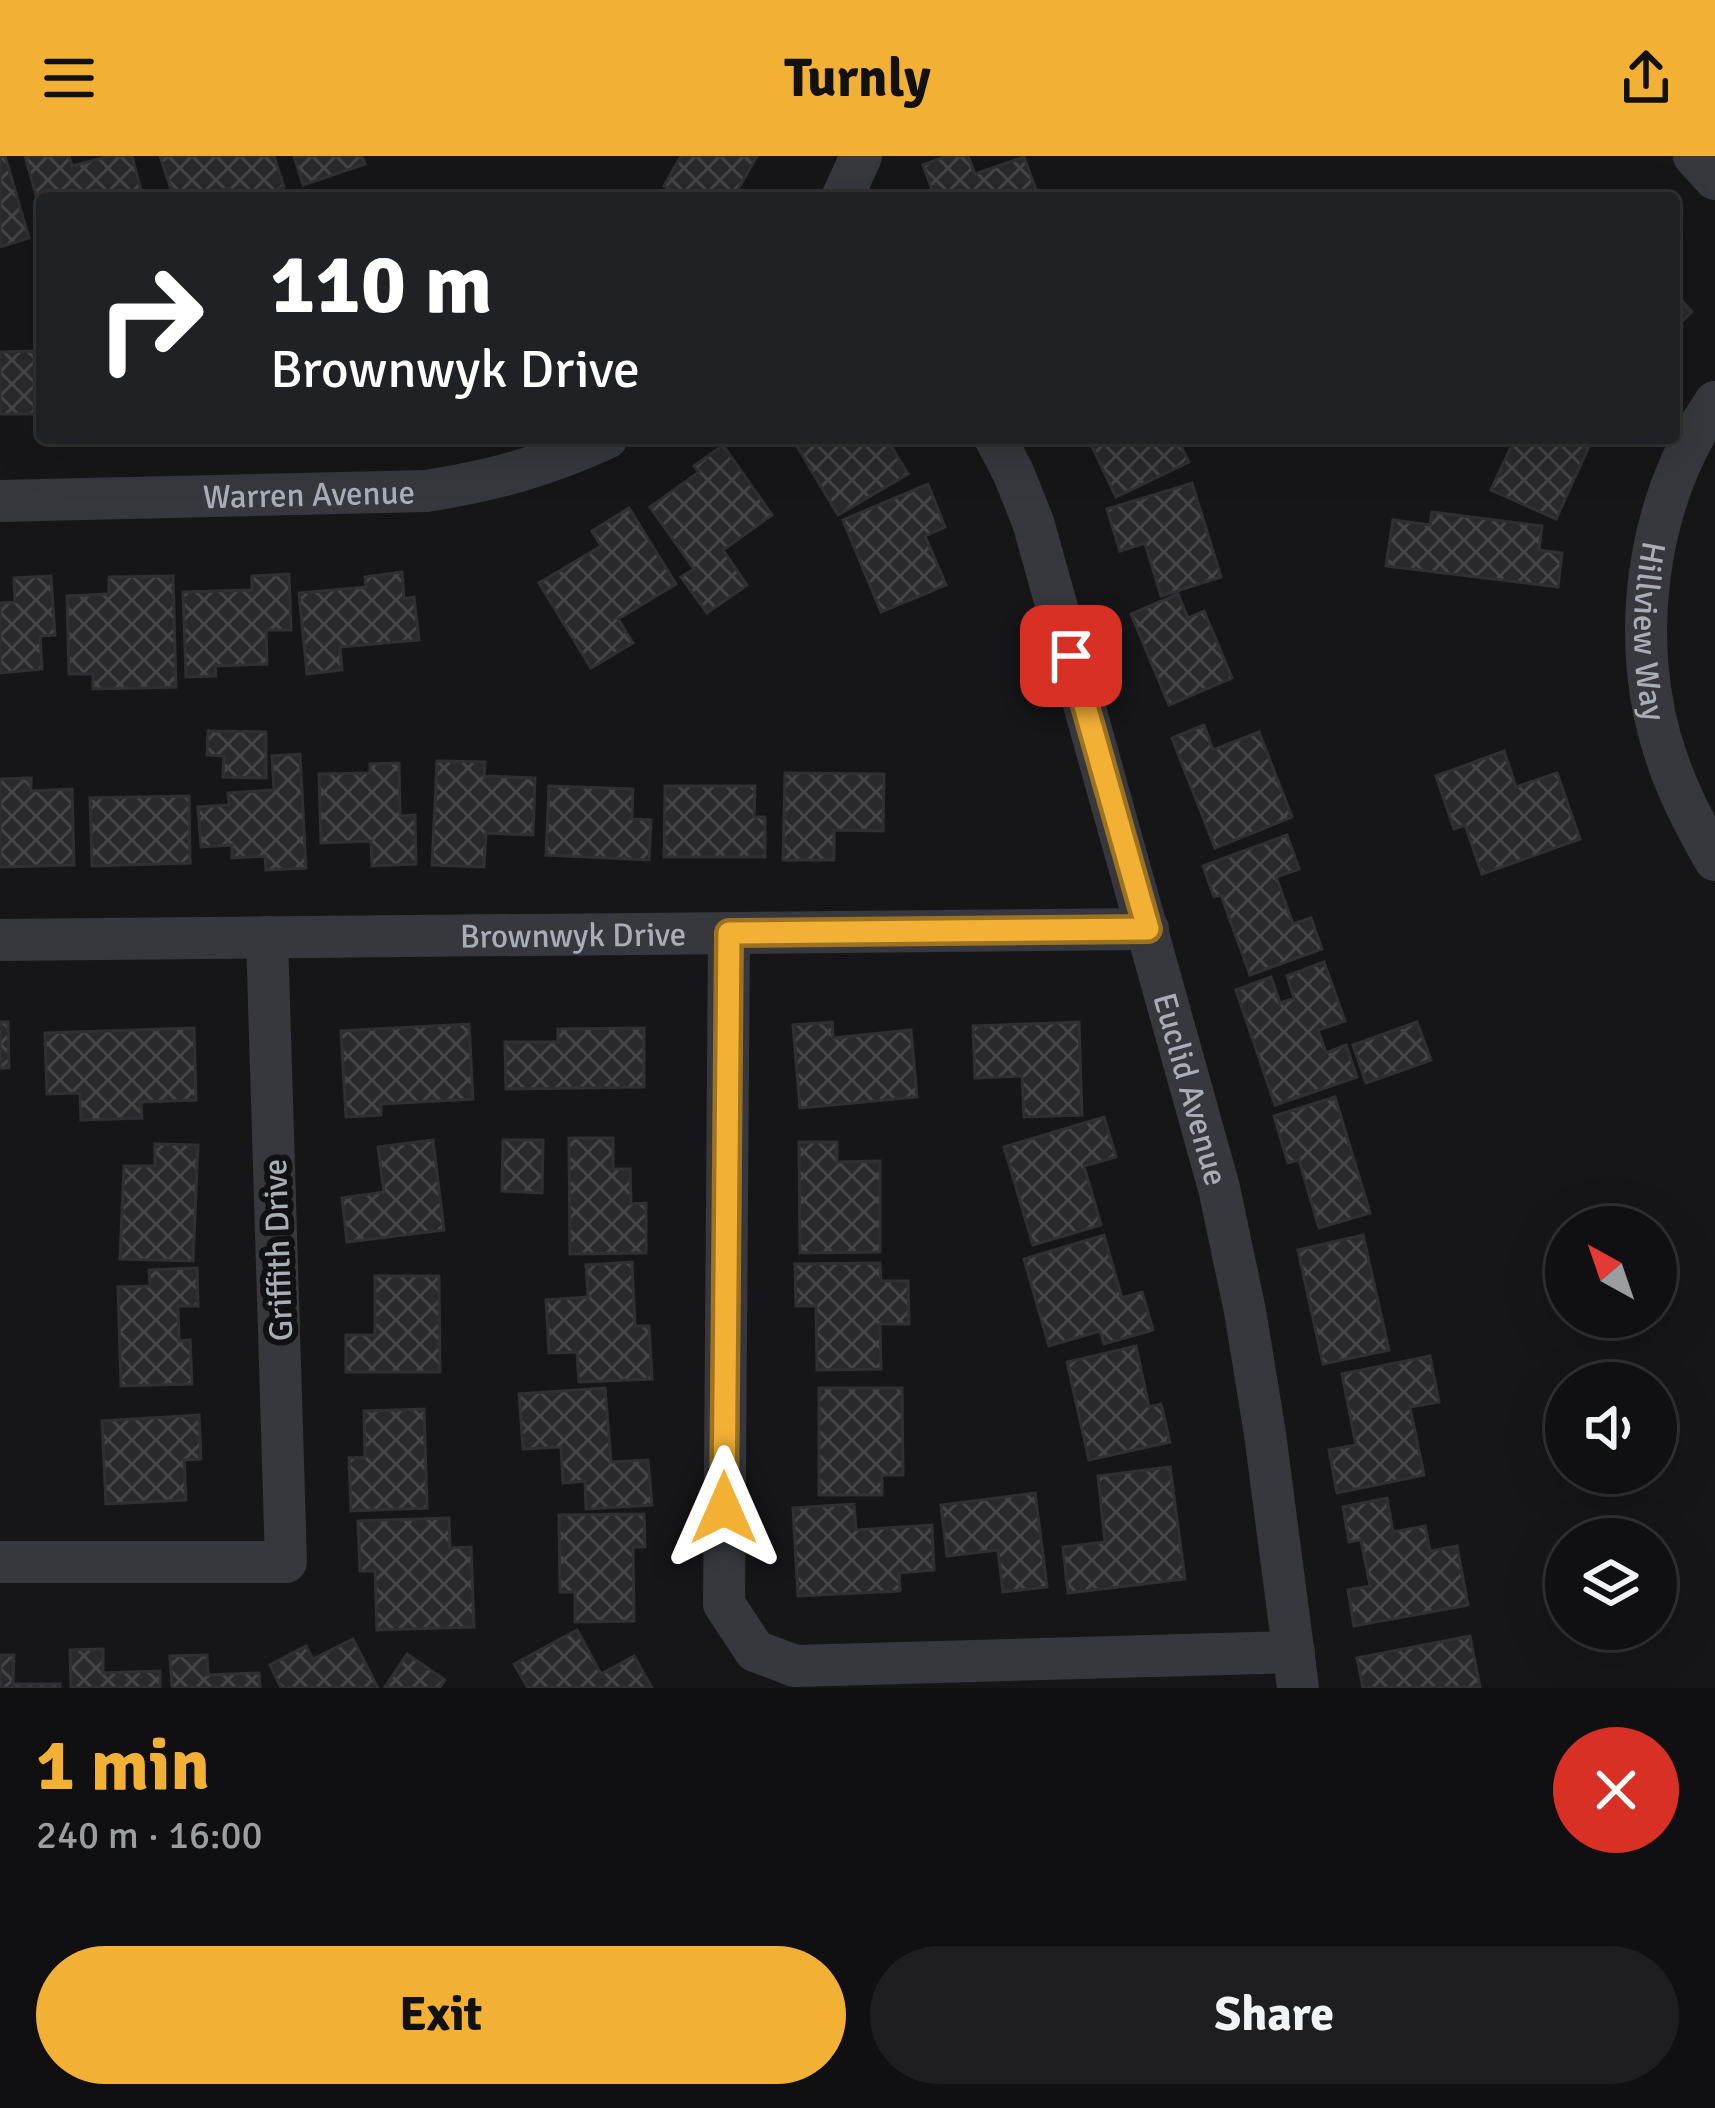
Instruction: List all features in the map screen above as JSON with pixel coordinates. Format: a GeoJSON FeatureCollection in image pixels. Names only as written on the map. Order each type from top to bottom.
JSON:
{"type":"FeatureCollection","features":[{"type":"Feature","properties":{"kind":"street"},"geometry":{"type":"LineString","coordinates":[[845,192],[861,156]]}},
{"type":"Feature","properties":{"kind":"street"},"geometry":{"type":"LineString","coordinates":[[1694,156],[1715,179]]}},
{"type":"Feature","properties":{"kind":"street","name":"Hillview Way"},"geometry":{"type":"LineString","coordinates":[[1715,402],[1675,478],[1658,533],[1648,598],[1647,650],[1653,708],[1666,757],[1688,812],[1715,860]]}},
{"type":"Feature","properties":{"kind":"street","name":"Warren Avenue"},"geometry":{"type":"LineString","coordinates":[[0,501],[426,491],[488,481],[594,444]]}},
{"type":"Feature","properties":{"kind":"street","name":"Euclid Avenue"},"geometry":{"type":"LineString","coordinates":[[998,444],[1033,522],[1219,1187],[1265,1434],[1296,1670]]}},
{"type":"Feature","properties":{"kind":"street","name":"Brownwyk Drive"},"geometry":{"type":"LineString","coordinates":[[0,940],[1148,929]]}},
{"type":"Feature","properties":{"kind":"street"},"geometry":{"type":"LineString","coordinates":[[729,933],[724,1604],[755,1651],[795,1666],[1296,1670]]}},
{"type":"Feature","properties":{"kind":"street","name":"Griffith Drive"},"geometry":{"type":"LineString","coordinates":[[0,1562],[286,1562],[267,937]]}},
{"type":"Feature","properties":{"kind":"building"},"geometry":{"type":"Polygon","coordinates":[[[0,156],[5,156],[29,238],[0,247],[0,156]]]}},
{"type":"Feature","properties":{"kind":"building"},"geometry":{"type":"Polygon","coordinates":[[[25,156],[69,156],[72,166],[110,156],[132,156],[141,192],[36,192],[25,156]]]}},
{"type":"Feature","properties":{"kind":"building"},"geometry":{"type":"Polygon","coordinates":[[[160,156],[274,156],[284,187],[268,192],[230,192],[229,188],[172,192],[160,156]]]}},
{"type":"Feature","properties":{"kind":"building"},"geometry":{"type":"Polygon","coordinates":[[[294,156],[362,156],[365,164],[303,185],[294,156]]]}},
{"type":"Feature","properties":{"kind":"building"},"geometry":{"type":"Polygon","coordinates":[[[681,156],[757,156],[736,192],[675,192],[664,186],[681,156]]]}},
{"type":"Feature","properties":{"kind":"building"},"geometry":{"type":"Polygon","coordinates":[[[947,156],[968,156],[975,174],[1024,157],[1037,192],[933,192],[923,165],[947,156]]]}},
{"type":"Feature","properties":{"kind":"building"},"geometry":{"type":"Polygon","coordinates":[[[1680,299],[1692,312],[1680,323],[1680,299]]]}},
{"type":"Feature","properties":{"kind":"building"},"geometry":{"type":"Polygon","coordinates":[[[36,351],[36,414],[0,414],[0,352],[36,351]]]}},
{"type":"Feature","properties":{"kind":"building"},"geometry":{"type":"Polygon","coordinates":[[[796,444],[890,444],[908,474],[838,515],[796,444]]]}},
{"type":"Feature","properties":{"kind":"building"},"geometry":{"type":"Polygon","coordinates":[[[1091,444],[1180,444],[1189,462],[1116,497],[1091,444]]]}},
{"type":"Feature","properties":{"kind":"building"},"geometry":{"type":"Polygon","coordinates":[[[1512,444],[1590,444],[1556,519],[1491,490],[1512,444]]]}},
{"type":"Feature","properties":{"kind":"building"},"geometry":{"type":"Polygon","coordinates":[[[723,445],[772,515],[723,550],[747,585],[707,613],[681,577],[694,569],[650,507],[699,472],[694,466],[723,445]]]}},
{"type":"Feature","properties":{"kind":"building"},"geometry":{"type":"Polygon","coordinates":[[[1192,483],[1221,577],[1161,596],[1145,543],[1120,551],[1107,509],[1192,483]]]}},
{"type":"Feature","properties":{"kind":"building"},"geometry":{"type":"Polygon","coordinates":[[[928,484],[945,527],[925,536],[946,585],[881,612],[843,520],[928,484]]]}},
{"type":"Feature","properties":{"kind":"building"},"geometry":{"type":"Polygon","coordinates":[[[629,508],[676,584],[618,619],[633,643],[591,668],[539,583],[601,546],[592,531],[629,508]]]}},
{"type":"Feature","properties":{"kind":"building"},"geometry":{"type":"Polygon","coordinates":[[[1432,512],[1542,526],[1539,550],[1562,553],[1558,587],[1386,566],[1393,520],[1430,525],[1432,512]]]}},
{"type":"Feature","properties":{"kind":"building"},"geometry":{"type":"Polygon","coordinates":[[[402,572],[404,599],[414,597],[419,640],[340,647],[342,670],[307,674],[299,593],[366,587],[365,577],[402,572]]]}},
{"type":"Feature","properties":{"kind":"building"},"geometry":{"type":"Polygon","coordinates":[[[289,574],[291,630],[266,630],[267,664],[215,666],[216,676],[186,677],[183,592],[252,590],[252,576],[289,574]]]}},
{"type":"Feature","properties":{"kind":"building"},"geometry":{"type":"Polygon","coordinates":[[[51,576],[55,635],[40,636],[42,669],[0,673],[0,603],[15,602],[14,578],[51,576]]]}},
{"type":"Feature","properties":{"kind":"building"},"geometry":{"type":"Polygon","coordinates":[[[173,576],[176,687],[93,689],[93,674],[69,674],[67,596],[109,594],[109,577],[173,576]]]}},
{"type":"Feature","properties":{"kind":"building"},"geometry":{"type":"Polygon","coordinates":[[[1178,594],[1188,618],[1204,611],[1232,678],[1169,705],[1131,614],[1178,594]]]}},
{"type":"Feature","properties":{"kind":"building"},"geometry":{"type":"Polygon","coordinates":[[[1204,725],[1213,750],[1259,732],[1292,817],[1215,848],[1172,738],[1204,725]]]}},
{"type":"Feature","properties":{"kind":"building"},"geometry":{"type":"Polygon","coordinates":[[[208,731],[266,732],[266,778],[223,777],[224,756],[207,755],[208,731]]]}},
{"type":"Feature","properties":{"kind":"building"},"geometry":{"type":"Polygon","coordinates":[[[1504,751],[1516,787],[1557,773],[1580,839],[1482,874],[1465,825],[1454,829],[1436,776],[1504,751]]]}},
{"type":"Feature","properties":{"kind":"building"},"geometry":{"type":"Polygon","coordinates":[[[300,754],[306,868],[266,870],[265,856],[232,858],[232,845],[201,847],[198,807],[229,805],[228,793],[274,790],[272,756],[300,754]]]}},
{"type":"Feature","properties":{"kind":"building"},"geometry":{"type":"Polygon","coordinates":[[[437,761],[485,762],[484,776],[535,778],[533,835],[486,833],[484,867],[432,865],[437,761]]]}},
{"type":"Feature","properties":{"kind":"building"},"geometry":{"type":"Polygon","coordinates":[[[399,763],[400,816],[415,815],[416,864],[372,866],[371,841],[321,843],[319,774],[370,773],[370,764],[399,763]]]}},
{"type":"Feature","properties":{"kind":"building"},"geometry":{"type":"Polygon","coordinates":[[[785,773],[884,774],[883,831],[834,830],[834,860],[783,860],[785,773]]]}},
{"type":"Feature","properties":{"kind":"building"},"geometry":{"type":"Polygon","coordinates":[[[31,778],[31,791],[72,789],[74,865],[0,867],[0,779],[31,778]]]}},
{"type":"Feature","properties":{"kind":"building"},"geometry":{"type":"Polygon","coordinates":[[[549,786],[633,789],[632,819],[651,820],[649,860],[546,855],[549,786]]]}},
{"type":"Feature","properties":{"kind":"building"},"geometry":{"type":"Polygon","coordinates":[[[665,786],[755,786],[754,817],[765,817],[765,857],[664,857],[665,786]]]}},
{"type":"Feature","properties":{"kind":"building"},"geometry":{"type":"Polygon","coordinates":[[[189,796],[190,863],[92,866],[90,798],[189,796]]]}},
{"type":"Feature","properties":{"kind":"building"},"geometry":{"type":"Polygon","coordinates":[[[1287,835],[1299,869],[1276,877],[1293,924],[1311,918],[1322,949],[1250,975],[1221,895],[1214,897],[1203,866],[1287,835]]]}},
{"type":"Feature","properties":{"kind":"building"},"geometry":{"type":"Polygon","coordinates":[[[1324,962],[1345,1021],[1318,1030],[1326,1053],[1346,1045],[1357,1077],[1275,1105],[1236,990],[1271,977],[1280,1003],[1294,998],[1287,976],[1324,962]]]}},
{"type":"Feature","properties":{"kind":"building"},"geometry":{"type":"Polygon","coordinates":[[[0,1022],[8,1022],[9,1068],[0,1068],[0,1022]]]}},
{"type":"Feature","properties":{"kind":"building"},"geometry":{"type":"Polygon","coordinates":[[[832,1022],[833,1038],[911,1030],[917,1097],[800,1108],[793,1025],[832,1022]]]}},
{"type":"Feature","properties":{"kind":"building"},"geometry":{"type":"Polygon","coordinates":[[[1079,1022],[1082,1115],[1024,1117],[1022,1076],[975,1078],[973,1026],[1079,1022]]]}},
{"type":"Feature","properties":{"kind":"building"},"geometry":{"type":"Polygon","coordinates":[[[1417,1022],[1431,1060],[1366,1083],[1353,1045],[1417,1022]]]}},
{"type":"Feature","properties":{"kind":"building"},"geometry":{"type":"Polygon","coordinates":[[[469,1024],[473,1099],[381,1104],[381,1115],[346,1117],[341,1031],[469,1024]]]}},
{"type":"Feature","properties":{"kind":"building"},"geometry":{"type":"Polygon","coordinates":[[[194,1028],[196,1100],[141,1102],[142,1118],[81,1120],[80,1093],[47,1094],[45,1033],[194,1028]]]}},
{"type":"Feature","properties":{"kind":"building"},"geometry":{"type":"Polygon","coordinates":[[[644,1028],[644,1087],[506,1089],[505,1042],[558,1042],[558,1029],[644,1028]]]}},
{"type":"Feature","properties":{"kind":"building"},"geometry":{"type":"Polygon","coordinates":[[[1335,1097],[1370,1213],[1319,1228],[1299,1160],[1288,1163],[1274,1116],[1335,1097]]]}},
{"type":"Feature","properties":{"kind":"building"},"geometry":{"type":"Polygon","coordinates":[[[1104,1117],[1116,1157],[1084,1166],[1101,1225],[1033,1245],[1004,1147],[1104,1117]]]}},
{"type":"Feature","properties":{"kind":"building"},"geometry":{"type":"Polygon","coordinates":[[[569,1138],[613,1138],[613,1169],[630,1169],[631,1204],[646,1203],[646,1253],[570,1254],[569,1138]]]}},
{"type":"Feature","properties":{"kind":"building"},"geometry":{"type":"Polygon","coordinates":[[[433,1140],[444,1230],[347,1242],[342,1198],[384,1192],[378,1147],[433,1140]]]}},
{"type":"Feature","properties":{"kind":"building"},"geometry":{"type":"Polygon","coordinates":[[[503,1140],[543,1140],[542,1193],[502,1191],[503,1140]]]}},
{"type":"Feature","properties":{"kind":"building"},"geometry":{"type":"Polygon","coordinates":[[[799,1142],[837,1142],[837,1162],[880,1161],[880,1252],[800,1253],[799,1142]]]}},
{"type":"Feature","properties":{"kind":"building"},"geometry":{"type":"Polygon","coordinates":[[[155,1144],[198,1145],[193,1261],[120,1259],[124,1166],[155,1166],[155,1144]]]}},
{"type":"Feature","properties":{"kind":"building"},"geometry":{"type":"Polygon","coordinates":[[[1104,1235],[1122,1298],[1142,1292],[1153,1330],[1104,1344],[1100,1331],[1049,1346],[1024,1259],[1104,1235]]]}},
{"type":"Feature","properties":{"kind":"building"},"geometry":{"type":"Polygon","coordinates":[[[1363,1235],[1389,1350],[1323,1364],[1298,1250],[1363,1235]]]}},
{"type":"Feature","properties":{"kind":"building"},"geometry":{"type":"Polygon","coordinates":[[[632,1262],[635,1326],[649,1326],[652,1379],[579,1382],[577,1352],[549,1353],[546,1300],[588,1297],[586,1265],[632,1262]]]}},
{"type":"Feature","properties":{"kind":"building"},"geometry":{"type":"Polygon","coordinates":[[[880,1263],[881,1281],[908,1281],[909,1324],[880,1324],[881,1369],[817,1370],[816,1306],[796,1306],[795,1264],[880,1263]]]}},
{"type":"Feature","properties":{"kind":"building"},"geometry":{"type":"Polygon","coordinates":[[[197,1268],[198,1306],[178,1306],[179,1341],[190,1340],[192,1384],[121,1386],[118,1287],[150,1286],[149,1270],[197,1268]]]}},
{"type":"Feature","properties":{"kind":"building"},"geometry":{"type":"Polygon","coordinates":[[[375,1276],[439,1276],[440,1372],[346,1372],[346,1335],[375,1335],[375,1276]]]}},
{"type":"Feature","properties":{"kind":"building"},"geometry":{"type":"Polygon","coordinates":[[[1136,1346],[1149,1407],[1161,1404],[1170,1442],[1089,1460],[1067,1362],[1136,1346]]]}},
{"type":"Feature","properties":{"kind":"building"},"geometry":{"type":"Polygon","coordinates":[[[1430,1356],[1439,1402],[1410,1407],[1424,1475],[1337,1493],[1329,1450],[1356,1445],[1342,1374],[1430,1356]]]}},
{"type":"Feature","properties":{"kind":"building"},"geometry":{"type":"Polygon","coordinates":[[[605,1388],[611,1462],[648,1460],[652,1505],[586,1509],[585,1481],[563,1483],[561,1447],[523,1449],[519,1394],[605,1388]]]}},
{"type":"Feature","properties":{"kind":"building"},"geometry":{"type":"Polygon","coordinates":[[[819,1388],[902,1388],[903,1475],[882,1475],[882,1495],[819,1495],[819,1388]]]}},
{"type":"Feature","properties":{"kind":"building"},"geometry":{"type":"Polygon","coordinates":[[[424,1409],[427,1508],[351,1511],[349,1458],[365,1457],[364,1411],[424,1409]]]}},
{"type":"Feature","properties":{"kind":"building"},"geometry":{"type":"Polygon","coordinates":[[[199,1415],[201,1459],[184,1460],[186,1500],[106,1504],[102,1421],[199,1415]]]}},
{"type":"Feature","properties":{"kind":"building"},"geometry":{"type":"Polygon","coordinates":[[[1170,1467],[1185,1579],[1068,1593],[1063,1547],[1105,1542],[1098,1476],[1170,1467]]]}},
{"type":"Feature","properties":{"kind":"building"},"geometry":{"type":"Polygon","coordinates":[[[1035,1493],[1047,1587],[1003,1592],[998,1550],[947,1556],[941,1505],[1035,1493]]]}},
{"type":"Feature","properties":{"kind":"building"},"geometry":{"type":"Polygon","coordinates":[[[1387,1498],[1393,1532],[1425,1526],[1430,1551],[1457,1546],[1468,1605],[1354,1626],[1348,1590],[1370,1586],[1361,1540],[1349,1542],[1343,1507],[1387,1498]]]}},
{"type":"Feature","properties":{"kind":"building"},"geometry":{"type":"Polygon","coordinates":[[[854,1504],[856,1530],[932,1525],[934,1570],[899,1573],[900,1591],[798,1596],[793,1508],[854,1504]]]}},
{"type":"Feature","properties":{"kind":"building"},"geometry":{"type":"Polygon","coordinates":[[[644,1514],[645,1547],[633,1547],[634,1621],[575,1622],[575,1592],[560,1592],[559,1515],[644,1514]]]}},
{"type":"Feature","properties":{"kind":"building"},"geometry":{"type":"Polygon","coordinates":[[[449,1518],[450,1548],[471,1547],[474,1627],[377,1630],[375,1571],[360,1571],[358,1521],[449,1518]]]}},
{"type":"Feature","properties":{"kind":"building"},"geometry":{"type":"Polygon","coordinates":[[[577,1630],[601,1674],[634,1656],[652,1688],[528,1688],[514,1664],[577,1630]]]}},
{"type":"Feature","properties":{"kind":"building"},"geometry":{"type":"Polygon","coordinates":[[[1470,1636],[1480,1687],[1363,1688],[1357,1658],[1470,1636]]]}},
{"type":"Feature","properties":{"kind":"building"},"geometry":{"type":"Polygon","coordinates":[[[353,1639],[378,1688],[281,1688],[270,1665],[306,1646],[313,1659],[353,1639]]]}},
{"type":"Feature","properties":{"kind":"building"},"geometry":{"type":"Polygon","coordinates":[[[103,1649],[103,1673],[160,1671],[160,1688],[71,1688],[70,1650],[103,1649]]]}},
{"type":"Feature","properties":{"kind":"building"},"geometry":{"type":"Polygon","coordinates":[[[407,1654],[445,1680],[439,1688],[385,1687],[407,1654]]]}},
{"type":"Feature","properties":{"kind":"building"},"geometry":{"type":"Polygon","coordinates":[[[0,1655],[14,1655],[13,1684],[60,1684],[60,1688],[0,1688],[0,1655]]]}},
{"type":"Feature","properties":{"kind":"building"},"geometry":{"type":"Polygon","coordinates":[[[207,1655],[208,1675],[259,1673],[260,1688],[172,1688],[170,1656],[207,1655]]]}},
{"type":"Feature","properties":{"kind":"route"},"geometry":{"type":"LineString","coordinates":[[724,1508],[729,933],[1148,929],[1071,656]]}}]}
